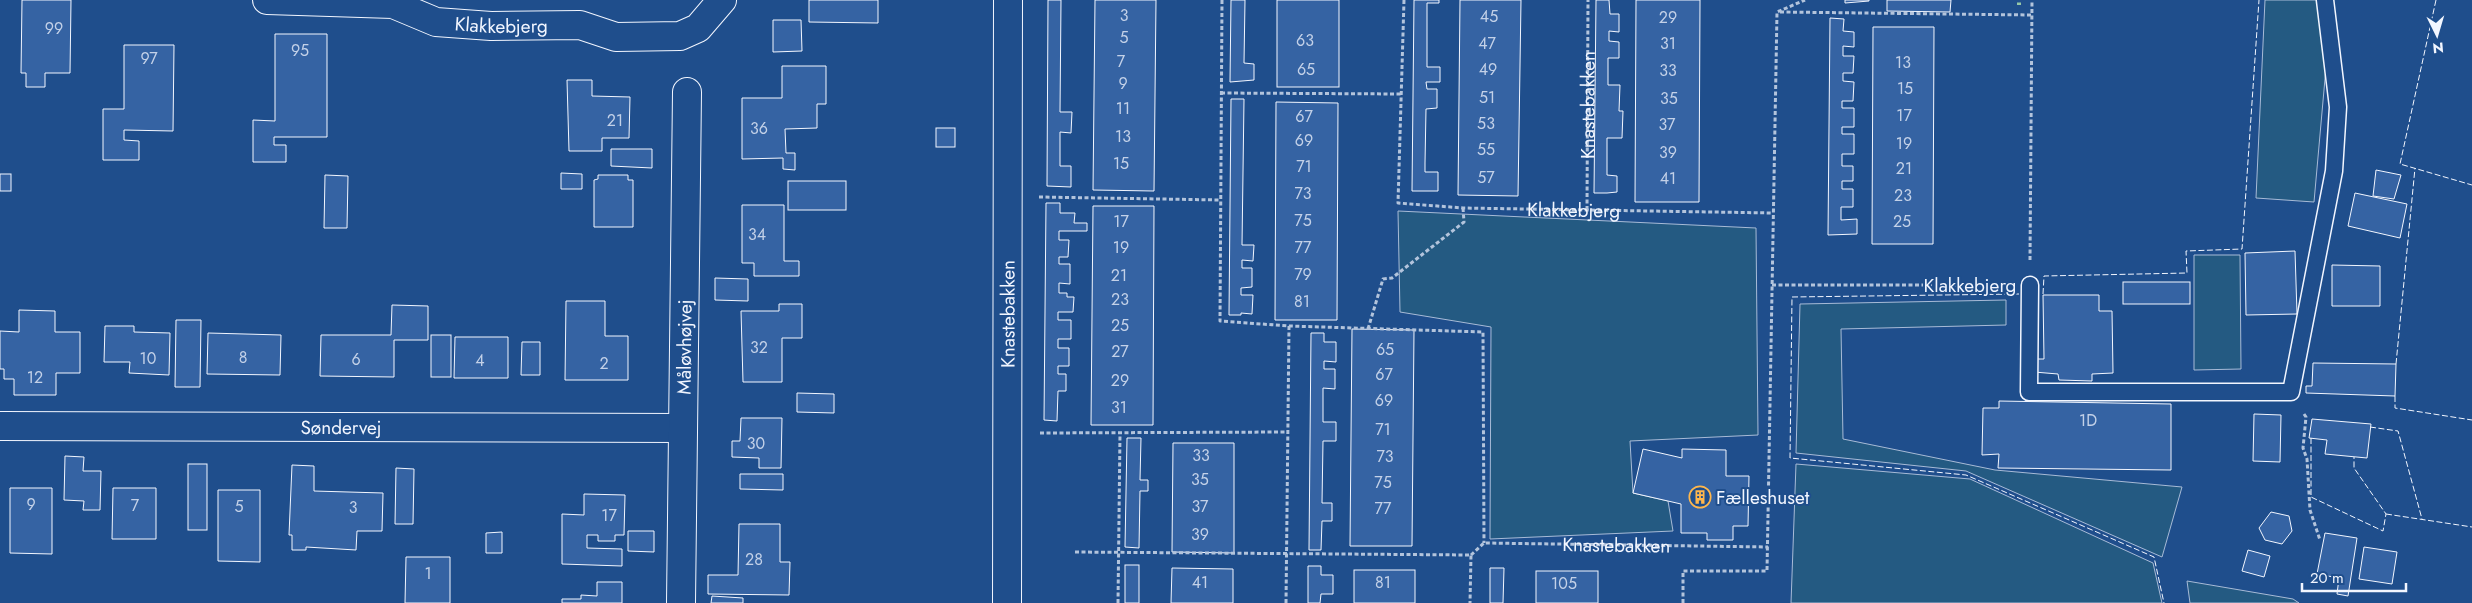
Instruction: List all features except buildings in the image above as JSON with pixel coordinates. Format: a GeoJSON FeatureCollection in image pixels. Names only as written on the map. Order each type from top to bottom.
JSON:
{"type":"FeatureCollection","features":[{"type":"Feature","properties":{"kind":"street","name":"Klakkebjerg"},"geometry":{"type":"LineString","coordinates":[[267,0],[394,4],[436,22],[491,26],[580,25],[616,37],[680,36],[698,28],[722,0]]}},
{"type":"Feature","properties":{"kind":"street","name":"Knastebakken"},"geometry":{"type":"LineString","coordinates":[[1007,603],[1008,0]]}},
{"type":"Feature","properties":{"kind":"street","name":"Måløvhøjvej"},"geometry":{"type":"LineString","coordinates":[[681,603],[687,92]]}},
{"type":"Feature","properties":{"kind":"street","name":"Søndervej"},"geometry":{"type":"LineString","coordinates":[[0,426],[684,428]]}},
{"type":"Feature","properties":{"kind":"lane"},"geometry":{"type":"LineString","coordinates":[[2030,284],[2028,392],[2291,392],[2334,171],[2338,107],[2325,0]]}},
{"type":"Feature","properties":{"kind":"path"},"geometry":{"type":"LineString","coordinates":[[1222,0],[1220,320],[1289,326],[1483,332],[1484,542],[1471,555],[1470,603]]}},
{"type":"Feature","properties":{"kind":"path","name":"Klakkebjerg"},"geometry":{"type":"LineString","coordinates":[[1404,0],[1398,203],[1463,208],[1773,213]]}},
{"type":"Feature","properties":{"kind":"path","name":"Knastebakken"},"geometry":{"type":"LineString","coordinates":[[1587,210],[1588,0]]}},
{"type":"Feature","properties":{"kind":"path"},"geometry":{"type":"LineString","coordinates":[[1777,12],[1805,0]]}},
{"type":"Feature","properties":{"kind":"path","name":"Klakkebjerg"},"geometry":{"type":"LineString","coordinates":[[1772,285],[2030,284],[2032,0]]}},
{"type":"Feature","properties":{"kind":"path"},"geometry":{"type":"LineString","coordinates":[[1777,12],[2032,15]]}},
{"type":"Feature","properties":{"kind":"path"},"geometry":{"type":"LineString","coordinates":[[1772,285],[1777,12]]}},
{"type":"Feature","properties":{"kind":"path"},"geometry":{"type":"LineString","coordinates":[[1221,93],[1402,94]]}},
{"type":"Feature","properties":{"kind":"path"},"geometry":{"type":"LineString","coordinates":[[1007,196],[1221,200]]}},
{"type":"Feature","properties":{"kind":"path"},"geometry":{"type":"LineString","coordinates":[[1368,328],[1383,279],[1392,278],[1464,222],[1463,208]]}},
{"type":"Feature","properties":{"kind":"path","name":"Knastebakken"},"geometry":{"type":"LineString","coordinates":[[1683,603],[1683,571],[1767,571],[1772,285]]}},
{"type":"Feature","properties":{"kind":"path"},"geometry":{"type":"LineString","coordinates":[[1286,603],[1289,326]]}},
{"type":"Feature","properties":{"kind":"path"},"geometry":{"type":"LineString","coordinates":[[2291,392],[2306,416],[2303,448],[2307,459],[2310,510],[2320,540]]}},
{"type":"Feature","properties":{"kind":"path"},"geometry":{"type":"LineString","coordinates":[[1007,432],[1288,432]]}},
{"type":"Feature","properties":{"kind":"path"},"geometry":{"type":"LineString","coordinates":[[1118,603],[1120,433]]}},
{"type":"Feature","properties":{"kind":"path","name":"Knastebakken"},"geometry":{"type":"LineString","coordinates":[[1484,542],[1768,547]]}},
{"type":"Feature","properties":{"kind":"path"},"geometry":{"type":"LineString","coordinates":[[1075,552],[1471,555]]}},
{"type":"Feature","properties":{"kind":"shaded area"},"geometry":{"type":"Polygon","coordinates":[[[2265,0],[2332,0],[2314,202],[2256,198],[2265,0]]]}},
{"type":"Feature","properties":{"kind":"shaded area"},"geometry":{"type":"Polygon","coordinates":[[[1398,211],[1756,228],[1758,435],[1630,441],[1633,493],[1668,501],[1673,531],[1490,539],[1491,327],[1400,312],[1398,211]]]}},
{"type":"Feature","properties":{"kind":"shaded area"},"geometry":{"type":"Polygon","coordinates":[[[2194,255],[2240,255],[2241,369],[2194,370],[2194,255]]]}},
{"type":"Feature","properties":{"kind":"shaded area"},"geometry":{"type":"Polygon","coordinates":[[[2006,300],[2006,325],[1841,329],[1843,439],[1995,470],[2182,487],[2162,557],[1966,471],[1796,453],[1800,304],[2006,300]]]}},
{"type":"Feature","properties":{"kind":"shaded area"},"geometry":{"type":"Polygon","coordinates":[[[1796,464],[1970,479],[2153,563],[2162,603],[1791,603],[1796,464]]]}},
{"type":"Feature","properties":{"kind":"shaded area"},"geometry":{"type":"Polygon","coordinates":[[[2187,581],[2293,599],[2299,603],[2190,603],[2187,581]]]}},
{"type":"Feature","properties":{"kind":"hedge"},"geometry":{"type":"LineString","coordinates":[[2019,0],[2019,5]]}},
{"type":"Feature","properties":{"kind":"fence"},"geometry":{"type":"LineString","coordinates":[[2043,294],[2044,276],[2187,273],[2186,251],[2242,249],[2259,0]]}},
{"type":"Feature","properties":{"kind":"fence"},"geometry":{"type":"LineString","coordinates":[[2436,0],[2400,164],[2472,185]]}},
{"type":"Feature","properties":{"kind":"fence"},"geometry":{"type":"LineString","coordinates":[[2396,364],[2415,168]]}},
{"type":"Feature","properties":{"kind":"fence"},"geometry":{"type":"LineString","coordinates":[[2019,294],[1792,297],[1790,458],[1966,475],[2154,557],[2164,603]]}},
{"type":"Feature","properties":{"kind":"fence"},"geometry":{"type":"LineString","coordinates":[[2395,396],[2395,408],[2472,420]]}},
{"type":"Feature","properties":{"kind":"fence"},"geometry":{"type":"LineString","coordinates":[[2370,427],[2398,431],[2422,519]]}},
{"type":"Feature","properties":{"kind":"fence"},"geometry":{"type":"LineString","coordinates":[[2311,438],[2311,497],[2383,531],[2386,514],[2354,468],[2354,457]]}},
{"type":"Feature","properties":{"kind":"fence"},"geometry":{"type":"LineString","coordinates":[[2386,514],[2472,527]]}},
{"type":"Feature","properties":{"kind":"place","name":"Fælleshuset"},"geometry":{"type":"Point","coordinates":[1700,497]}}]}
